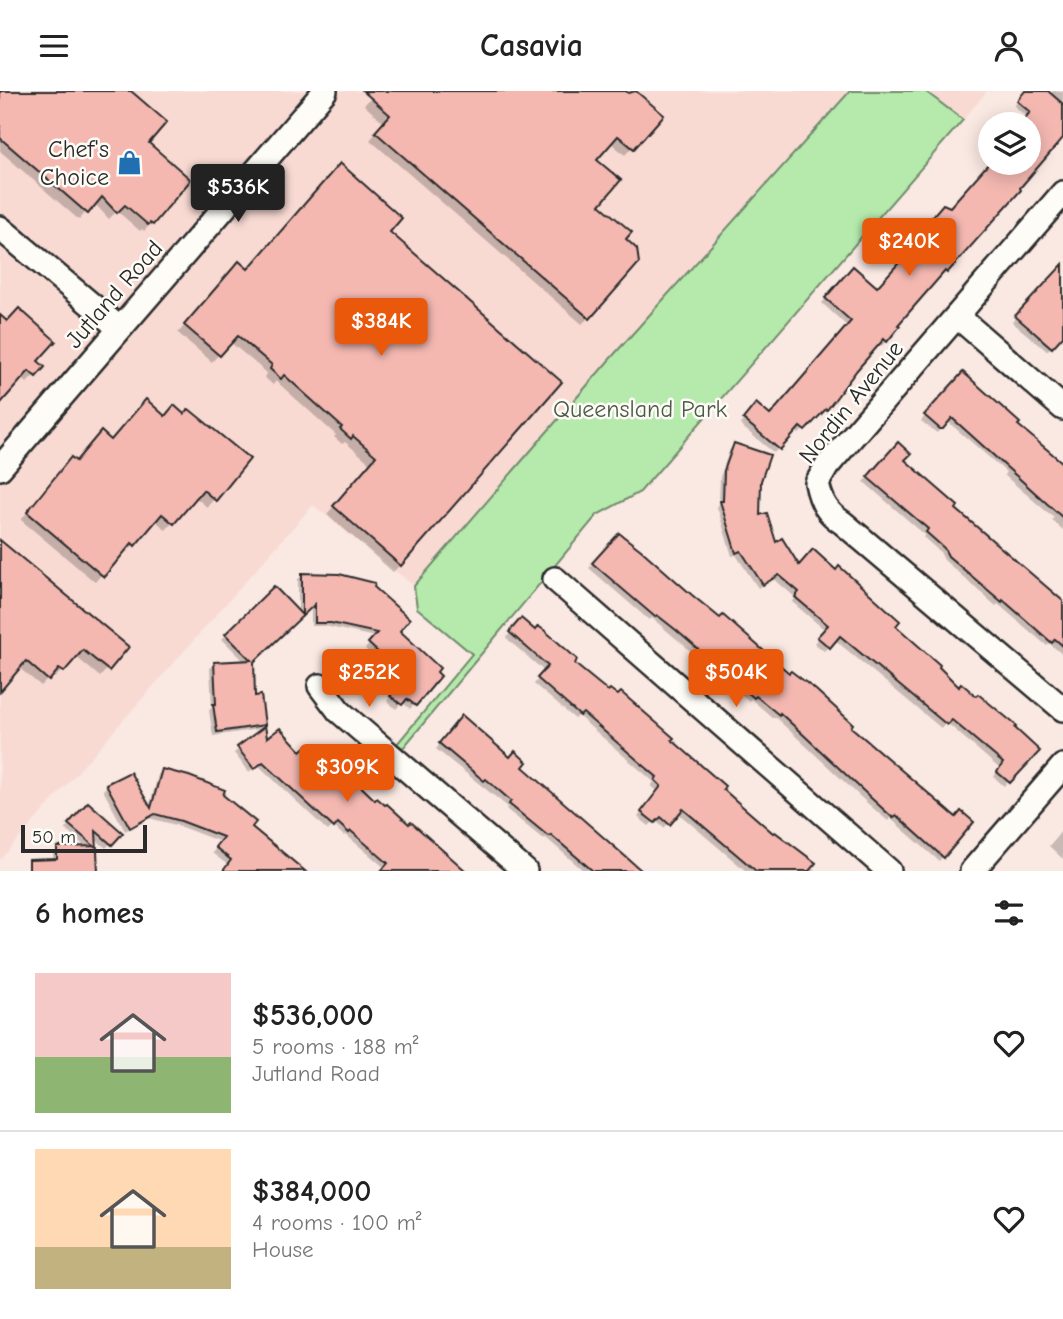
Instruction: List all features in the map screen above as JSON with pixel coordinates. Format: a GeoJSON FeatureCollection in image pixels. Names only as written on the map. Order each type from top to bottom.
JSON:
{"type":"FeatureCollection","features":[{"type":"Feature","properties":{"kind":"street","name":"Jutland Road"},"geometry":{"type":"LineString","coordinates":[[0,468],[325,91]]}},
{"type":"Feature","properties":{"kind":"street","name":"Nordin Avenue"},"geometry":{"type":"LineString","coordinates":[[1063,193],[822,472],[817,483],[829,514],[844,523],[1063,709]]}},
{"type":"Feature","properties":{"kind":"street"},"geometry":{"type":"LineString","coordinates":[[0,227],[119,328]]}},
{"type":"Feature","properties":{"kind":"street"},"geometry":{"type":"LineString","coordinates":[[957,316],[1063,408]]}},
{"type":"Feature","properties":{"kind":"street"},"geometry":{"type":"LineString","coordinates":[[555,579],[889,871]]}},
{"type":"Feature","properties":{"kind":"street"},"geometry":{"type":"LineString","coordinates":[[320,686],[339,711],[525,871]]}},
{"type":"Feature","properties":{"kind":"street"},"geometry":{"type":"LineString","coordinates":[[972,871],[1063,766]]}},
{"type":"Feature","properties":{"kind":"shaded area"},"geometry":{"type":"Polygon","coordinates":[[[0,91],[850,91],[610,359],[414,586],[313,505],[0,860],[0,91]]]}},
{"type":"Feature","properties":{"kind":"shaded area"},"geometry":{"type":"Polygon","coordinates":[[[925,91],[987,91],[963,120],[925,91]]]}},
{"type":"Feature","properties":{"kind":"green space","name":"Queensland Park"},"geometry":{"type":"Polygon","coordinates":[[[850,91],[925,91],[963,120],[640,492],[597,515],[403,748],[397,744],[472,654],[417,608],[414,586],[610,359],[850,91]]]}},
{"type":"Feature","properties":{"kind":"building"},"geometry":{"type":"Polygon","coordinates":[[[0,91],[131,91],[167,122],[149,143],[190,181],[153,225],[148,225],[125,205],[117,213],[102,197],[88,214],[0,138],[0,91]]]}},
{"type":"Feature","properties":{"kind":"building"},"geometry":{"type":"Polygon","coordinates":[[[363,91],[636,91],[664,115],[634,149],[618,136],[597,160],[621,180],[600,205],[632,232],[626,239],[637,249],[639,263],[590,319],[375,132],[390,115],[363,91]]]}},
{"type":"Feature","properties":{"kind":"building"},"geometry":{"type":"Polygon","coordinates":[[[1025,91],[1048,91],[1063,104],[1063,138],[1041,164],[1041,112],[1030,112],[1017,101],[1025,91]]]}},
{"type":"Feature","properties":{"kind":"building"},"geometry":{"type":"Polygon","coordinates":[[[340,163],[402,218],[390,232],[562,382],[401,566],[333,506],[376,456],[353,436],[351,439],[340,429],[342,427],[284,375],[281,379],[270,369],[272,365],[238,336],[220,356],[184,325],[239,261],[248,269],[340,163]]]}},
{"type":"Feature","properties":{"kind":"building"},"geometry":{"type":"Polygon","coordinates":[[[978,175],[1031,175],[1021,190],[898,325],[900,326],[887,342],[884,339],[857,370],[827,410],[805,431],[800,427],[780,450],[743,419],[756,403],[770,415],[851,321],[825,298],[853,266],[877,287],[936,222],[931,218],[943,204],[950,207],[978,175]]]}},
{"type":"Feature","properties":{"kind":"building"},"geometry":{"type":"Polygon","coordinates":[[[1063,264],[1063,336],[1052,348],[1015,316],[1063,264]]]}},
{"type":"Feature","properties":{"kind":"building"},"geometry":{"type":"Polygon","coordinates":[[[19,308],[56,341],[38,361],[45,367],[36,377],[29,371],[0,404],[0,315],[7,321],[19,308]]]}},
{"type":"Feature","properties":{"kind":"building"},"geometry":{"type":"Polygon","coordinates":[[[963,372],[1020,423],[1018,425],[1063,463],[1063,518],[952,418],[940,429],[924,415],[963,372]]]}},
{"type":"Feature","properties":{"kind":"building"},"geometry":{"type":"Polygon","coordinates":[[[146,399],[165,416],[174,405],[184,414],[189,409],[250,459],[216,501],[203,490],[174,524],[162,514],[135,546],[132,543],[104,577],[27,512],[71,457],[76,461],[101,431],[111,440],[146,399]]]}},
{"type":"Feature","properties":{"kind":"building"},"geometry":{"type":"Polygon","coordinates":[[[898,442],[911,454],[905,460],[958,506],[956,509],[1063,601],[1063,646],[1055,639],[1052,643],[948,556],[944,548],[926,532],[928,529],[867,477],[898,442]]]}},
{"type":"Feature","properties":{"kind":"building"},"geometry":{"type":"Polygon","coordinates":[[[734,443],[770,455],[761,481],[760,515],[767,513],[776,542],[782,538],[799,565],[813,549],[836,570],[839,566],[900,621],[896,626],[940,665],[959,687],[961,683],[976,696],[978,694],[1017,726],[1015,728],[1040,751],[1010,783],[997,772],[1003,763],[952,720],[947,725],[840,636],[830,648],[817,637],[828,625],[795,597],[799,592],[779,575],[763,585],[741,551],[736,553],[720,501],[723,501],[724,471],[734,443]]]}},
{"type":"Feature","properties":{"kind":"building"},"geometry":{"type":"Polygon","coordinates":[[[619,533],[720,618],[723,615],[789,673],[791,671],[816,690],[853,724],[851,727],[956,817],[961,811],[974,822],[944,858],[896,815],[893,818],[780,713],[779,715],[756,696],[754,698],[676,630],[657,615],[655,617],[592,563],[619,533]]]}},
{"type":"Feature","properties":{"kind":"building"},"geometry":{"type":"Polygon","coordinates":[[[0,540],[129,647],[109,671],[83,650],[64,672],[59,669],[49,681],[26,661],[0,692],[0,540]]]}},
{"type":"Feature","properties":{"kind":"building"},"geometry":{"type":"Polygon","coordinates":[[[302,573],[339,574],[375,583],[374,587],[410,619],[400,631],[440,668],[437,672],[441,676],[416,706],[407,699],[402,705],[390,696],[396,689],[381,676],[389,667],[368,643],[377,633],[331,623],[315,623],[315,604],[254,662],[255,696],[261,695],[265,725],[217,732],[213,704],[216,704],[214,662],[251,660],[225,634],[274,586],[302,615],[302,573]]]}},
{"type":"Feature","properties":{"kind":"building"},"geometry":{"type":"Polygon","coordinates":[[[521,618],[535,630],[538,626],[544,630],[577,659],[575,664],[608,691],[610,689],[618,695],[621,692],[725,786],[723,789],[742,806],[773,833],[816,863],[809,871],[756,871],[683,809],[670,825],[661,817],[655,823],[641,812],[661,786],[655,780],[657,777],[583,713],[580,716],[537,678],[548,666],[509,632],[521,618]]]}},
{"type":"Feature","properties":{"kind":"building"},"geometry":{"type":"Polygon","coordinates":[[[462,715],[510,757],[515,751],[527,762],[523,767],[642,871],[593,871],[509,804],[511,801],[486,779],[484,781],[439,743],[462,715]]]}},
{"type":"Feature","properties":{"kind":"building"},"geometry":{"type":"Polygon","coordinates":[[[265,726],[267,738],[280,728],[301,751],[309,744],[322,757],[326,754],[375,800],[377,798],[387,804],[409,824],[411,822],[466,871],[381,871],[388,863],[351,831],[349,833],[338,823],[334,828],[263,762],[254,769],[237,747],[265,726]]]}},
{"type":"Feature","properties":{"kind":"building"},"geometry":{"type":"Polygon","coordinates":[[[162,769],[225,790],[223,795],[256,822],[252,827],[305,871],[223,871],[231,860],[215,847],[223,837],[155,814],[130,828],[106,784],[130,772],[151,808],[162,769]]]}},
{"type":"Feature","properties":{"kind":"building"},"geometry":{"type":"Polygon","coordinates":[[[88,802],[123,833],[112,845],[96,831],[98,871],[29,871],[29,860],[57,859],[57,847],[94,846],[68,824],[88,802]]]}},
{"type":"Feature","properties":{"kind":"place","name":"Chef's Choice"},"geometry":{"type":"Point","coordinates":[129,163]}}]}
